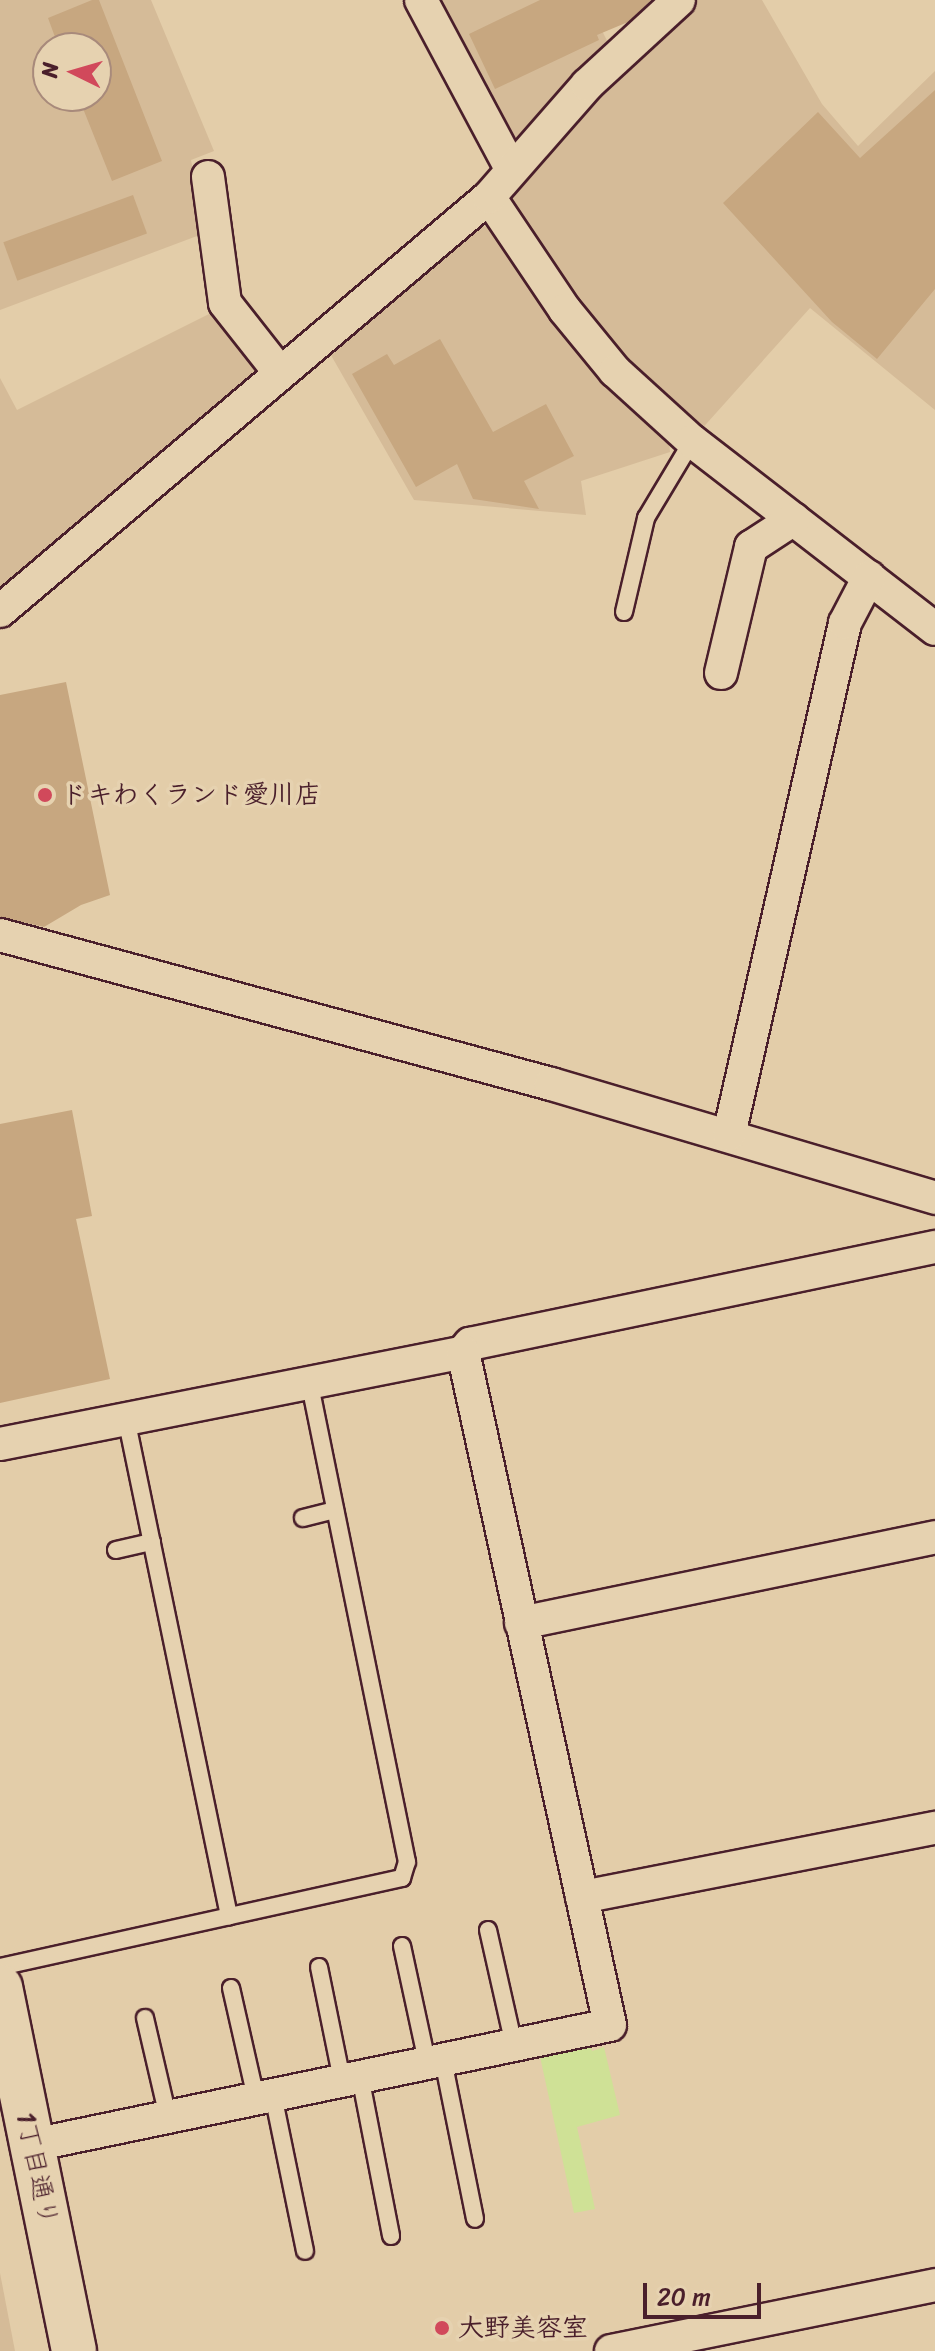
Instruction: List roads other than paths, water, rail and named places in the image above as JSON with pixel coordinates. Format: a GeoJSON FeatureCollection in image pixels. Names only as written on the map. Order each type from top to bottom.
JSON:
{"type":"FeatureCollection","features":[{"type":"Feature","properties":{"kind":"street"},"geometry":{"type":"LineString","coordinates":[[421,0],[510,167]]}},
{"type":"Feature","properties":{"kind":"street"},"geometry":{"type":"LineString","coordinates":[[0,611],[489,197],[510,167],[672,2]]}},
{"type":"Feature","properties":{"kind":"street"},"geometry":{"type":"LineString","coordinates":[[208,177],[225,303],[280,373]]}},
{"type":"Feature","properties":{"kind":"street"},"geometry":{"type":"LineString","coordinates":[[489,197],[565,310],[615,371],[692,441],[935,629]]}},
{"type":"Feature","properties":{"kind":"street"},"geometry":{"type":"LineString","coordinates":[[721,673],[751,547],[794,519]]}},
{"type":"Feature","properties":{"kind":"street"},"geometry":{"type":"LineString","coordinates":[[729,1135],[845,623],[869,577]]}},
{"type":"Feature","properties":{"kind":"street"},"geometry":{"type":"LineString","coordinates":[[0,935],[729,1135],[935,1198]]}},
{"type":"Feature","properties":{"kind":"street"},"geometry":{"type":"LineString","coordinates":[[0,1444],[463,1352],[470,1344],[935,1247]]}},
{"type":"Feature","properties":{"kind":"street"},"geometry":{"type":"LineString","coordinates":[[33,2145],[610,2025],[463,1352]]}},
{"type":"Feature","properties":{"kind":"street"},"geometry":{"type":"LineString","coordinates":[[521,1623],[935,1537]]}},
{"type":"Feature","properties":{"kind":"street"},"geometry":{"type":"LineString","coordinates":[[582,1897],[935,1828]]}},
{"type":"Feature","properties":{"kind":"street","name":"1丁目通り"},"geometry":{"type":"LineString","coordinates":[[0,1987],[74,2351]]}},
{"type":"Feature","properties":{"kind":"street"},"geometry":{"type":"LineString","coordinates":[[611,2351],[935,2285]]}},
{"type":"Feature","properties":{"kind":"lane"},"geometry":{"type":"LineString","coordinates":[[624,612],[646,518],[692,441]]}},
{"type":"Feature","properties":{"kind":"lane"},"geometry":{"type":"LineString","coordinates":[[0,1967],[402,1878],[407,1862],[309,1382]]}},
{"type":"Feature","properties":{"kind":"lane"},"geometry":{"type":"LineString","coordinates":[[126,1418],[229,1916]]}},
{"type":"Feature","properties":{"kind":"lane"},"geometry":{"type":"LineString","coordinates":[[303,1518],[335,1510]]}},
{"type":"Feature","properties":{"kind":"lane"},"geometry":{"type":"LineString","coordinates":[[116,1550],[152,1542]]}},
{"type":"Feature","properties":{"kind":"lane"},"geometry":{"type":"LineString","coordinates":[[488,1930],[514,2045]]}},
{"type":"Feature","properties":{"kind":"lane"},"geometry":{"type":"LineString","coordinates":[[402,1946],[475,2219]]}},
{"type":"Feature","properties":{"kind":"lane"},"geometry":{"type":"LineString","coordinates":[[319,1967],[391,2236]]}},
{"type":"Feature","properties":{"kind":"lane"},"geometry":{"type":"LineString","coordinates":[[231,1988],[264,2096],[305,2251]]}},
{"type":"Feature","properties":{"kind":"lane"},"geometry":{"type":"LineString","coordinates":[[145,2018],[168,2117]]}},
{"type":"Feature","properties":{"kind":"place","name":"ドキわくランド愛川店"},"geometry":{"type":"Point","coordinates":[45,795]}},
{"type":"Feature","properties":{"kind":"place","name":"大野美容室"},"geometry":{"type":"Point","coordinates":[442,2328]}}]}
